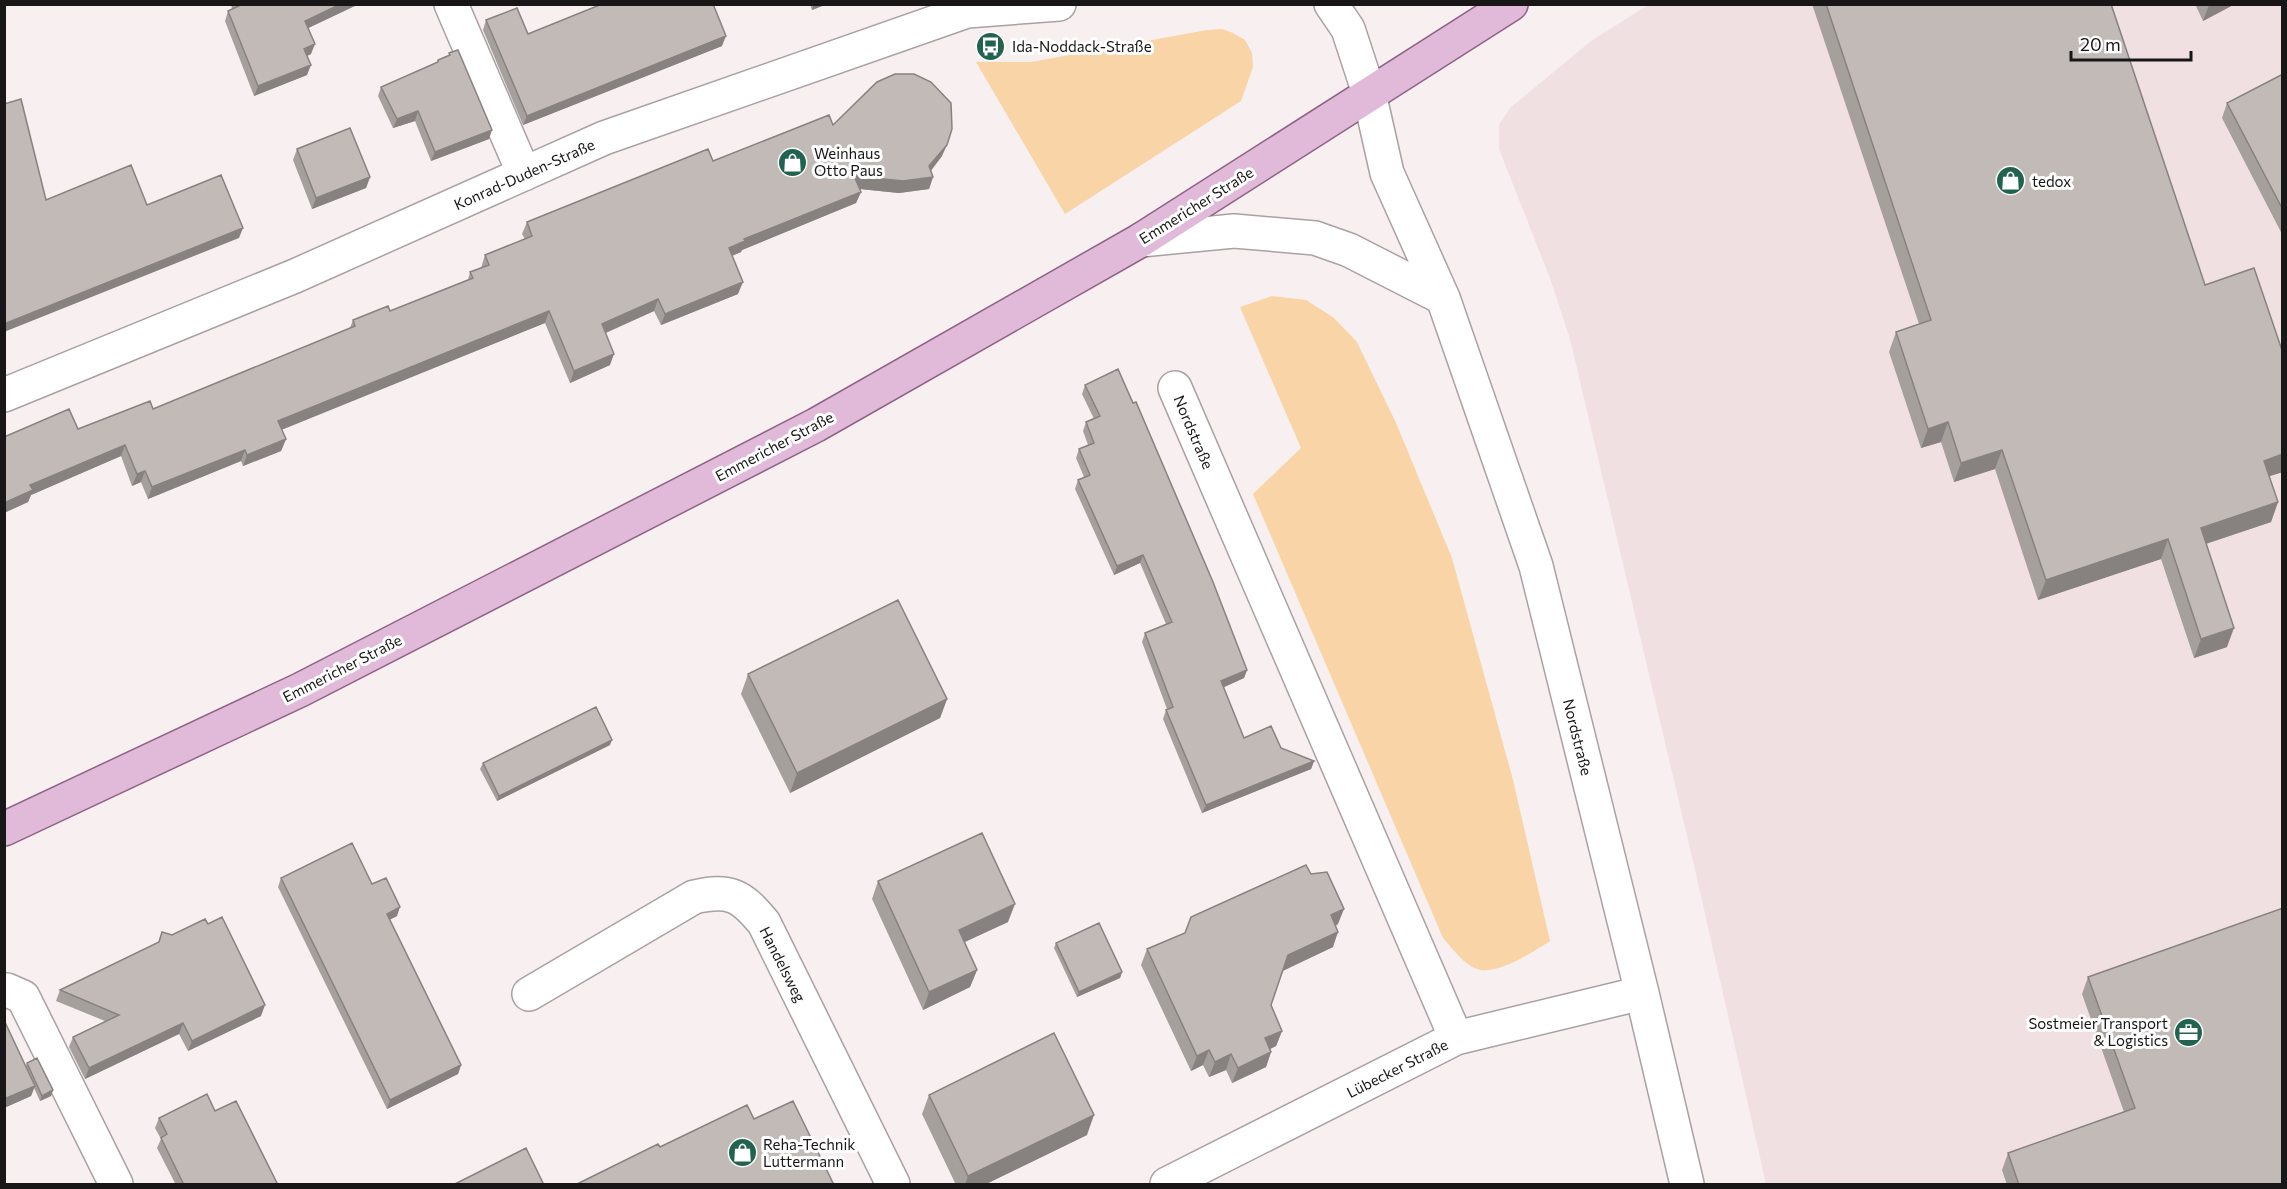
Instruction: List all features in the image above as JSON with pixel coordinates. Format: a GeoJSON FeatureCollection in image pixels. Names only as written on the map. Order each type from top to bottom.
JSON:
{"type":"FeatureCollection","features":[{"type":"Feature","properties":{"kind":"main road","name":"Emmericher Straße"},"geometry":{"type":"LineString","coordinates":[[4,830],[300,690],[816,425],[1141,240],[1511,4]]}},
{"type":"Feature","properties":{"kind":"street"},"geometry":{"type":"LineString","coordinates":[[451,4],[524,174]]}},
{"type":"Feature","properties":{"kind":"street","name":"Konrad-Duden-Straße"},"geometry":{"type":"LineString","coordinates":[[4,396],[295,276],[604,138],[965,8],[1059,4]]}},
{"type":"Feature","properties":{"kind":"street"},"geometry":{"type":"LineString","coordinates":[[1331,4],[1348,29],[1370,93]]}},
{"type":"Feature","properties":{"kind":"street","name":"Nordstraße"},"geometry":{"type":"LineString","coordinates":[[1370,93],[1387,173],[1443,298],[1536,566],[1687,1185]]}},
{"type":"Feature","properties":{"kind":"street"},"geometry":{"type":"LineString","coordinates":[[1141,240],[1234,231],[1315,238],[1349,250],[1443,298]]}},
{"type":"Feature","properties":{"kind":"street","name":"Nordstraße"},"geometry":{"type":"LineString","coordinates":[[1175,388],[1456,1038]]}},
{"type":"Feature","properties":{"kind":"street","name":"Handelsweg"},"geometry":{"type":"LineString","coordinates":[[529,994],[694,897],[722,892],[748,903],[764,923],[893,1185]]}},
{"type":"Feature","properties":{"kind":"street"},"geometry":{"type":"LineString","coordinates":[[4,991],[7,990],[23,997],[110,1172]]}},
{"type":"Feature","properties":{"kind":"street","name":"Lübecker Straße"},"geometry":{"type":"LineString","coordinates":[[1167,1185],[1456,1038],[1642,993]]}},
{"type":"Feature","properties":{"kind":"shaded area"},"geometry":{"type":"Polygon","coordinates":[[[1648,5],[2282,5],[2282,1184],[1766,1184],[1696,874],[1570,339],[1550,278],[1499,149],[1499,125],[1510,108],[1591,41],[1648,5]]]}},
{"type":"Feature","properties":{"kind":"shaded area"},"geometry":{"type":"Polygon","coordinates":[[[1222,29],[1245,40],[1252,53],[1253,67],[1241,101],[1065,214],[976,62],[1031,62],[1222,29]]]}},
{"type":"Feature","properties":{"kind":"shaded area"},"geometry":{"type":"Polygon","coordinates":[[[1272,296],[1306,300],[1334,318],[1357,342],[1396,423],[1452,558],[1513,780],[1550,941],[1504,966],[1485,970],[1472,967],[1443,938],[1253,494],[1301,448],[1240,307],[1272,296]]]}},
{"type":"Feature","properties":{"kind":"building"},"geometry":{"type":"Polygon","coordinates":[[[238,4],[341,4],[305,21],[315,44],[304,49],[311,65],[258,86],[228,11],[239,6],[238,4]]]}},
{"type":"Feature","properties":{"kind":"building"},"geometry":{"type":"Polygon","coordinates":[[[602,4],[713,4],[726,36],[527,116],[486,20],[517,8],[528,34],[602,4]]]}},
{"type":"Feature","properties":{"kind":"building"},"geometry":{"type":"Polygon","coordinates":[[[1826,4],[2111,4],[2205,285],[2254,268],[2283,353],[2283,454],[2264,461],[2278,502],[2201,528],[2234,628],[2201,639],[2168,539],[2046,580],[2002,450],[1961,463],[1948,422],[1928,429],[1896,332],[1931,320],[1826,4]]]}},
{"type":"Feature","properties":{"kind":"building"},"geometry":{"type":"Polygon","coordinates":[[[458,50],[492,130],[435,152],[418,111],[397,119],[381,87],[438,62],[450,55],[449,53],[458,50]]]}},
{"type":"Feature","properties":{"kind":"building"},"geometry":{"type":"Polygon","coordinates":[[[895,74],[914,74],[931,82],[951,103],[952,129],[947,145],[929,166],[933,177],[903,181],[854,176],[861,192],[744,239],[745,241],[729,248],[743,282],[665,314],[658,299],[602,324],[614,354],[574,371],[549,311],[278,421],[286,439],[247,455],[245,450],[152,487],[145,471],[137,474],[125,445],[30,485],[33,490],[4,503],[4,437],[69,409],[78,429],[150,401],[153,409],[355,326],[353,320],[388,306],[390,311],[473,278],[470,272],[489,265],[485,255],[532,236],[527,222],[708,149],[713,161],[829,115],[833,125],[877,82],[895,74]]]}},
{"type":"Feature","properties":{"kind":"building"},"geometry":{"type":"Polygon","coordinates":[[[2283,74],[2283,210],[2227,103],[2283,74]]]}},
{"type":"Feature","properties":{"kind":"building"},"geometry":{"type":"Polygon","coordinates":[[[21,99],[46,200],[131,165],[147,205],[221,175],[243,228],[4,324],[4,104],[21,99]]]}},
{"type":"Feature","properties":{"kind":"building"},"geometry":{"type":"Polygon","coordinates":[[[350,128],[370,177],[316,198],[297,149],[350,128]]]}},
{"type":"Feature","properties":{"kind":"building"},"geometry":{"type":"Polygon","coordinates":[[[1118,369],[1133,403],[1136,402],[1213,582],[1247,670],[1221,681],[1244,738],[1271,726],[1281,748],[1314,761],[1206,805],[1166,710],[1173,707],[1145,633],[1172,622],[1143,555],[1117,566],[1078,480],[1090,475],[1079,449],[1094,443],[1086,422],[1100,416],[1085,385],[1118,369]]]}},
{"type":"Feature","properties":{"kind":"building"},"geometry":{"type":"Polygon","coordinates":[[[898,600],[947,699],[797,773],[748,674],[898,600]]]}},
{"type":"Feature","properties":{"kind":"building"},"geometry":{"type":"Polygon","coordinates":[[[596,707],[612,740],[499,796],[483,763],[596,707]]]}},
{"type":"Feature","properties":{"kind":"building"},"geometry":{"type":"Polygon","coordinates":[[[982,833],[1015,904],[959,930],[977,970],[929,992],[878,881],[982,833]]]}},
{"type":"Feature","properties":{"kind":"building"},"geometry":{"type":"Polygon","coordinates":[[[352,843],[372,884],[386,878],[400,907],[387,914],[461,1065],[390,1100],[281,878],[352,843]]]}},
{"type":"Feature","properties":{"kind":"building"},"geometry":{"type":"Polygon","coordinates":[[[1306,865],[1311,874],[1327,872],[1344,909],[1331,915],[1338,932],[1288,955],[1271,1005],[1282,1031],[1265,1038],[1271,1052],[1238,1068],[1231,1054],[1215,1062],[1209,1050],[1197,1056],[1147,949],[1185,933],[1191,917],[1306,865]]]}},
{"type":"Feature","properties":{"kind":"building"},"geometry":{"type":"Polygon","coordinates":[[[2283,908],[2283,1185],[2019,1185],[2008,1153],[2135,1108],[2088,977],[2283,908]]]}},
{"type":"Feature","properties":{"kind":"building"},"geometry":{"type":"Polygon","coordinates":[[[222,917],[265,1005],[192,1041],[183,1023],[89,1068],[73,1037],[119,1015],[60,990],[159,942],[162,932],[172,935],[205,919],[208,924],[222,917]]]}},
{"type":"Feature","properties":{"kind":"building"},"geometry":{"type":"Polygon","coordinates":[[[1099,923],[1122,972],[1079,992],[1056,943],[1099,923]]]}},
{"type":"Feature","properties":{"kind":"building"},"geometry":{"type":"Polygon","coordinates":[[[4,1020],[35,1086],[4,1099],[4,1020]]]}},
{"type":"Feature","properties":{"kind":"building"},"geometry":{"type":"Polygon","coordinates":[[[1054,1033],[1094,1115],[968,1176],[929,1095],[1054,1033]]]}},
{"type":"Feature","properties":{"kind":"building"},"geometry":{"type":"Polygon","coordinates":[[[37,1058],[53,1090],[42,1096],[27,1063],[37,1058]]]}},
{"type":"Feature","properties":{"kind":"building"},"geometry":{"type":"Polygon","coordinates":[[[207,1094],[215,1111],[236,1101],[278,1185],[184,1185],[161,1138],[167,1134],[159,1118],[207,1094]]]}},
{"type":"Feature","properties":{"kind":"building"},"geometry":{"type":"Polygon","coordinates":[[[793,1101],[834,1185],[575,1185],[658,1144],[660,1147],[747,1105],[754,1119],[793,1101]]]}},
{"type":"Feature","properties":{"kind":"building"},"geometry":{"type":"Polygon","coordinates":[[[526,1148],[544,1185],[453,1185],[526,1148]]]}},
{"type":"Feature","properties":{"kind":"place","name":"Ida-Noddack-Straße"},"geometry":{"type":"Point","coordinates":[991,46]}},
{"type":"Feature","properties":{"kind":"place","name":"Weinhaus Otto Paus"},"geometry":{"type":"Point","coordinates":[793,162]}},
{"type":"Feature","properties":{"kind":"place","name":"tedox"},"geometry":{"type":"Point","coordinates":[2011,181]}},
{"type":"Feature","properties":{"kind":"place","name":"Sostmeier Transport & Logistics"},"geometry":{"type":"Point","coordinates":[2189,1032]}},
{"type":"Feature","properties":{"kind":"place","name":"Reha-Technik Luttermann"},"geometry":{"type":"Point","coordinates":[742,1153]}}]}
